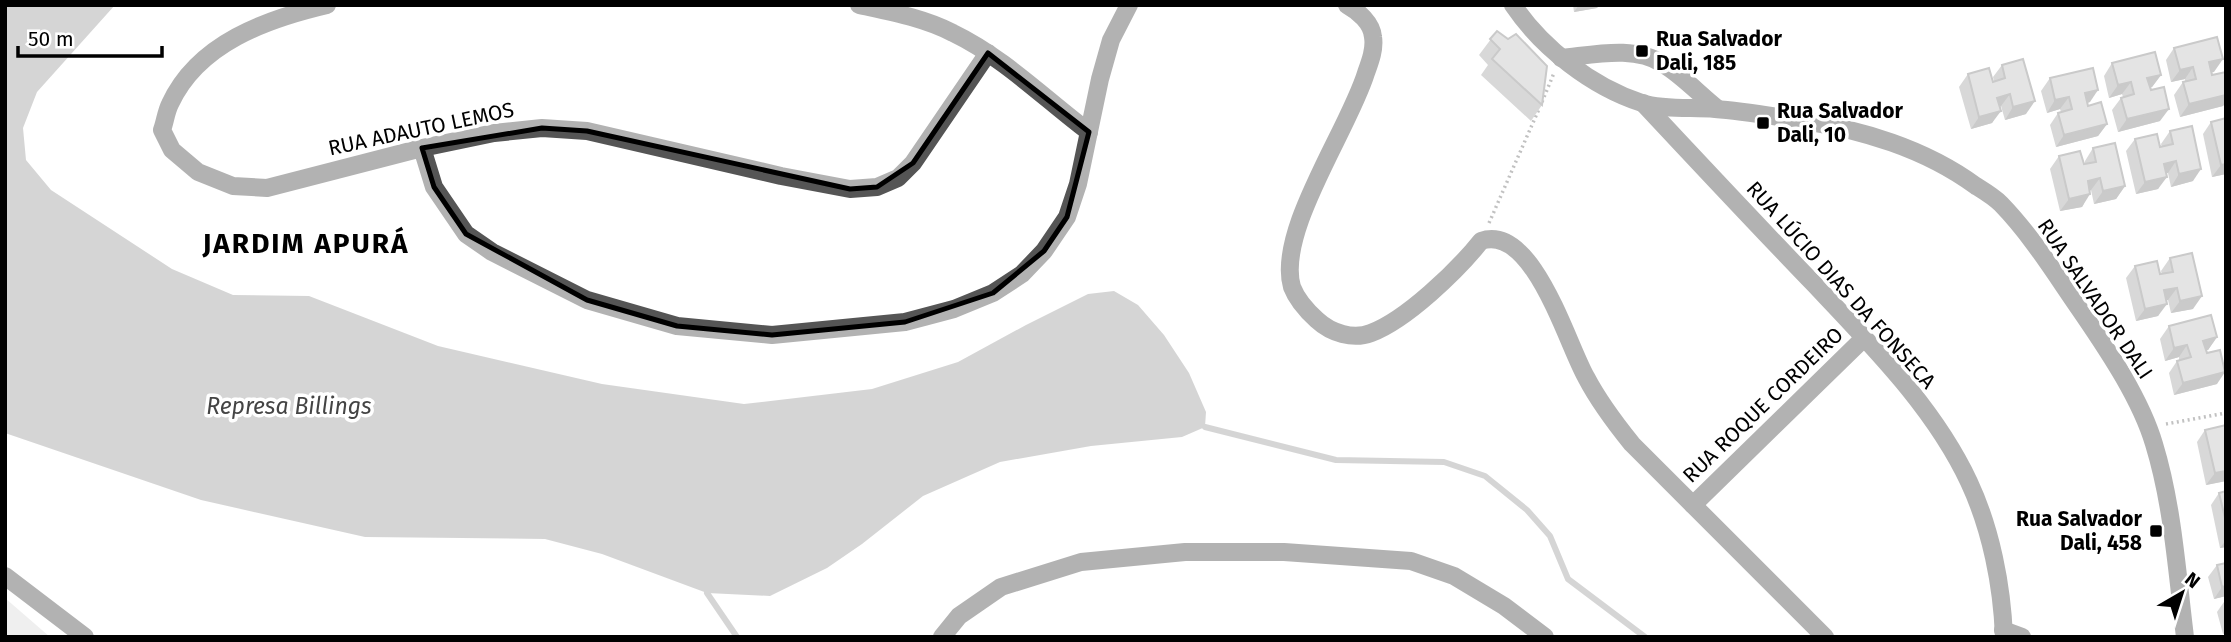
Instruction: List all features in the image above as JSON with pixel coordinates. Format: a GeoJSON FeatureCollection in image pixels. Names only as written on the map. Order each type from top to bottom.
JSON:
{"type":"FeatureCollection","features":[{"type":"Feature","properties":{"kind":"street","name":"RUA ADAUTO LEMOS"},"geometry":{"type":"LineString","coordinates":[[327,5],[286,15],[244,32],[209,54],[188,76],[170,104],[162,130],[172,150],[198,172],[233,186],[267,188],[422,148],[494,133],[542,128],[587,131],[850,189],[877,187],[898,178],[914,163],[988,53]]}},
{"type":"Feature","properties":{"kind":"street"},"geometry":{"type":"LineString","coordinates":[[859,5],[925,21],[954,33],[988,53],[1089,132]]}},
{"type":"Feature","properties":{"kind":"street"},"geometry":{"type":"LineString","coordinates":[[422,148],[434,187],[466,233],[492,252],[587,300],[677,326],[772,335],[905,322],[954,309],[993,293],[1022,274],[1044,251],[1067,216],[1078,184],[1111,40],[1129,5]]}},
{"type":"Feature","properties":{"kind":"street"},"geometry":{"type":"LineString","coordinates":[[1347,5],[1365,20],[1373,35],[1372,55],[1360,94],[1297,231],[1290,260],[1292,286],[1303,308],[1321,324],[1345,336],[1369,334],[1394,321],[1429,294],[1481,242],[1495,238],[1502,240],[1531,264],[1556,309],[1584,375],[1605,410],[1650,463],[1825,637]]}},
{"type":"Feature","properties":{"kind":"street","name":"RUA SALVADOR DALI"},"geometry":{"type":"LineString","coordinates":[[1513,5],[1525,23],[1561,58],[1616,91],[1643,103],[1718,109],[1802,121],[1873,136],[1915,151],[1956,171],[2000,203],[2036,245],[2092,328],[2132,393],[2154,443],[2171,522],[2185,637]]}},
{"type":"Feature","properties":{"kind":"street"},"geometry":{"type":"LineString","coordinates":[[1616,91],[1612,72],[1615,64],[1626,53]]}},
{"type":"Feature","properties":{"kind":"street"},"geometry":{"type":"LineString","coordinates":[[1561,58],[1626,53],[1652,58],[1674,72],[1718,109]]}},
{"type":"Feature","properties":{"kind":"street"},"geometry":{"type":"LineString","coordinates":[[1661,106],[1673,86],[1674,72]]}},
{"type":"Feature","properties":{"kind":"street","name":"RUA LÚCIO DIAS DA FONSECA"},"geometry":{"type":"LineString","coordinates":[[1643,103],[1864,338],[1945,438],[1969,481],[1985,522],[1996,567],[2003,633]]}},
{"type":"Feature","properties":{"kind":"street","name":"RUA ROQUE CORDEIRO"},"geometry":{"type":"LineString","coordinates":[[1693,505],[1864,338]]}},
{"type":"Feature","properties":{"kind":"street"},"geometry":{"type":"LineString","coordinates":[[942,637],[959,616],[1001,587],[1081,562],[1185,552],[1284,552],[1411,561],[1454,576],[1545,637]]}},
{"type":"Feature","properties":{"kind":"street"},"geometry":{"type":"LineString","coordinates":[[5,576],[85,637]]}},
{"type":"Feature","properties":{"kind":"street"},"geometry":{"type":"LineString","coordinates":[[2003,633],[2022,637]]}},
{"type":"Feature","properties":{"kind":"path"},"geometry":{"type":"LineString","coordinates":[[1481,242],[1561,58]]}},
{"type":"Feature","properties":{"kind":"path"},"geometry":{"type":"LineString","coordinates":[[2147,428],[2226,413]]}},
{"type":"Feature","properties":{"kind":"highlighted area"},"geometry":{"type":"Polygon","coordinates":[[[988,53],[1089,132],[1067,217],[1044,251],[993,293],[905,322],[772,335],[677,326],[587,300],[466,234],[434,187],[422,148],[542,128],[587,131],[850,189],[877,187],[913,163],[988,53]]]}},
{"type":"Feature","properties":{"kind":"shaded area"},"geometry":{"type":"Polygon","coordinates":[[[5,598],[50,637],[5,637],[5,598]]]}},
{"type":"Feature","properties":{"kind":"water","name":"Represa Billings"},"geometry":{"type":"Polygon","coordinates":[[[5,5],[115,5],[37,92],[23,128],[26,160],[51,190],[172,269],[233,295],[309,296],[438,346],[602,384],[744,404],[872,389],[958,362],[1088,294],[1114,291],[1138,305],[1164,335],[1189,373],[1206,412],[1205,427],[1182,437],[1091,446],[1000,462],[923,496],[827,568],[770,596],[707,593],[602,554],[545,539],[365,537],[201,500],[5,433],[5,5]]]}},
{"type":"Feature","properties":{"kind":"building"},"geometry":{"type":"Polygon","coordinates":[[[1497,31],[1508,39],[1516,34],[1547,66],[1542,105],[1492,59],[1500,49],[1490,39],[1497,31]]]}},
{"type":"Feature","properties":{"kind":"building"},"geometry":{"type":"Polygon","coordinates":[[[2217,37],[2223,59],[2209,62],[2212,75],[2226,72],[2226,95],[2189,104],[2183,82],[2196,79],[2193,67],[2180,70],[2174,48],[2217,37]]]}},
{"type":"Feature","properties":{"kind":"building"},"geometry":{"type":"Polygon","coordinates":[[[2155,52],[2161,75],[2147,78],[2151,90],[2164,87],[2169,109],[2127,119],[2121,98],[2134,94],[2131,82],[2118,85],[2112,63],[2155,52]]]}},
{"type":"Feature","properties":{"kind":"building"},"geometry":{"type":"Polygon","coordinates":[[[2023,59],[2035,101],[2013,107],[2010,94],[1997,98],[2001,111],[1979,117],[1968,74],[1989,68],[1993,82],[2005,78],[2002,65],[2023,59]]]}},
{"type":"Feature","properties":{"kind":"building"},"geometry":{"type":"Polygon","coordinates":[[[2093,68],[2098,90],[2085,93],[2088,106],[2101,102],[2107,124],[2064,135],[2058,113],[2072,109],[2069,97],[2055,100],[2050,78],[2093,68]]]}},
{"type":"Feature","properties":{"kind":"building"},"geometry":{"type":"Polygon","coordinates":[[[2226,118],[2226,164],[2221,165],[2211,122],[2226,118]]]}},
{"type":"Feature","properties":{"kind":"building"},"geometry":{"type":"Polygon","coordinates":[[[2192,126],[2201,169],[2179,174],[2176,161],[2164,164],[2167,177],[2145,182],[2135,139],[2157,134],[2160,147],[2173,144],[2170,131],[2192,126]]]}},
{"type":"Feature","properties":{"kind":"building"},"geometry":{"type":"Polygon","coordinates":[[[2115,143],[2125,186],[2103,191],[2100,178],[2088,181],[2090,194],[2069,199],[2059,156],[2080,151],[2084,164],[2096,162],[2093,148],[2115,143]]]}},
{"type":"Feature","properties":{"kind":"building"},"geometry":{"type":"Polygon","coordinates":[[[2192,253],[2202,296],[2180,301],[2177,288],[2164,290],[2167,304],[2145,309],[2135,266],[2157,261],[2160,274],[2173,272],[2170,258],[2192,253]]]}},
{"type":"Feature","properties":{"kind":"building"},"geometry":{"type":"Polygon","coordinates":[[[2211,315],[2217,337],[2203,341],[2207,353],[2220,350],[2225,372],[2183,383],[2177,361],[2191,357],[2187,345],[2174,348],[2169,326],[2211,315]]]}},
{"type":"Feature","properties":{"kind":"building"},"geometry":{"type":"Polygon","coordinates":[[[2226,425],[2226,471],[2215,473],[2205,430],[2226,425]]]}},
{"type":"Feature","properties":{"kind":"building"},"geometry":{"type":"Polygon","coordinates":[[[2226,491],[2226,522],[2219,493],[2226,491]]]}},
{"type":"Feature","properties":{"kind":"building"},"geometry":{"type":"Polygon","coordinates":[[[2226,563],[2226,586],[2222,587],[2217,565],[2226,563]]]}},
{"type":"Feature","properties":{"kind":"waterway"},"geometry":{"type":"LineString","coordinates":[[1205,427],[1336,460],[1444,462],[1485,476],[1527,510],[1550,536],[1568,579],[1645,637]]}},
{"type":"Feature","properties":{"kind":"waterway"},"geometry":{"type":"LineString","coordinates":[[707,593],[737,637]]}},
{"type":"Feature","properties":{"kind":"place","name":"Rua Salvador Dali, 185"},"geometry":{"type":"Point","coordinates":[1642,51]}},
{"type":"Feature","properties":{"kind":"place","name":"Rua Salvador Dali, 10"},"geometry":{"type":"Point","coordinates":[1763,123]}},
{"type":"Feature","properties":{"kind":"place","name":"Rua Salvador Dali, 458"},"geometry":{"type":"Point","coordinates":[2156,531]}},
{"type":"Feature","properties":{"kind":"district","name":"JARDIM APURÁ"},"geometry":{"type":"Point","coordinates":[306,243]}}]}
